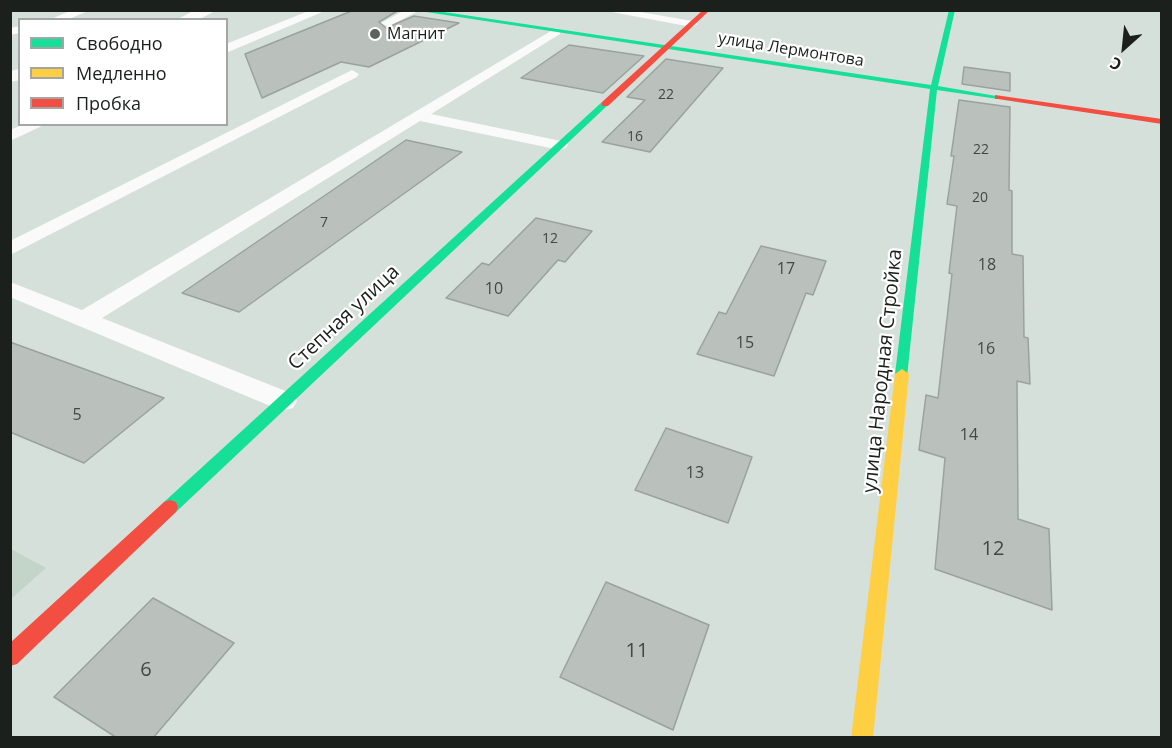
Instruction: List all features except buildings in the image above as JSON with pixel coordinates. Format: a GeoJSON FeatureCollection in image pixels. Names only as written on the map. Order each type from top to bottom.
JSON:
{"type":"FeatureCollection","features":[{"type":"Feature","properties":{"kind":"street"},"geometry":{"type":"LineString","coordinates":[[188,18],[210,10]]}},
{"type":"Feature","properties":{"kind":"street","name":"улица Лермонтова"},"geometry":{"type":"LineString","coordinates":[[415,10],[1161,122]]}},
{"type":"Feature","properties":{"kind":"street","name":"Степная улица"},"geometry":{"type":"LineString","coordinates":[[10,657],[707,10]]}},
{"type":"Feature","properties":{"kind":"street","name":"улица Народная Стройка"},"geometry":{"type":"LineString","coordinates":[[862,738],[934,88],[952,10]]}},
{"type":"Feature","properties":{"kind":"lane"},"geometry":{"type":"LineString","coordinates":[[60,18],[85,10]]}},
{"type":"Feature","properties":{"kind":"lane"},"geometry":{"type":"LineString","coordinates":[[228,48],[322,10]]}},
{"type":"Feature","properties":{"kind":"lane"},"geometry":{"type":"LineString","coordinates":[[387,23],[415,10]]}},
{"type":"Feature","properties":{"kind":"lane"},"geometry":{"type":"LineString","coordinates":[[606,10],[606,12],[692,24]]}},
{"type":"Feature","properties":{"kind":"lane"},"geometry":{"type":"LineString","coordinates":[[84,319],[556,32]]}},
{"type":"Feature","properties":{"kind":"lane"},"geometry":{"type":"LineString","coordinates":[[10,249],[352,74]]}},
{"type":"Feature","properties":{"kind":"lane"},"geometry":{"type":"LineString","coordinates":[[416,116],[560,145]]}},
{"type":"Feature","properties":{"kind":"lane"},"geometry":{"type":"LineString","coordinates":[[10,136],[34,126]]}},
{"type":"Feature","properties":{"kind":"lane"},"geometry":{"type":"LineString","coordinates":[[10,289],[284,401]]}},
{"type":"Feature","properties":{"kind":"shaded area"},"geometry":{"type":"Polygon","coordinates":[[[11,549],[46,568],[11,599],[11,549]]]}},
{"type":"Feature","properties":{"kind":"traffic: fast"},"geometry":{"type":"LineString","coordinates":[[416,10],[998,97]]}},
{"type":"Feature","properties":{"kind":"traffic: fast"},"geometry":{"type":"LineString","coordinates":[[902,374],[934,88],[952,10]]}},
{"type":"Feature","properties":{"kind":"traffic: fast"},"geometry":{"type":"LineString","coordinates":[[170,507],[605,104]]}},
{"type":"Feature","properties":{"kind":"traffic: slow"},"geometry":{"type":"LineString","coordinates":[[862,738],[902,374]]}},
{"type":"Feature","properties":{"kind":"traffic: jam"},"geometry":{"type":"LineString","coordinates":[[605,104],[707,10]]}},
{"type":"Feature","properties":{"kind":"traffic: jam"},"geometry":{"type":"LineString","coordinates":[[998,97],[1162,122]]}},
{"type":"Feature","properties":{"kind":"traffic: jam"},"geometry":{"type":"LineString","coordinates":[[10,657],[170,507]]}},
{"type":"Feature","properties":{"kind":"place","name":"Магнит"},"geometry":{"type":"Point","coordinates":[375,34]}}]}
